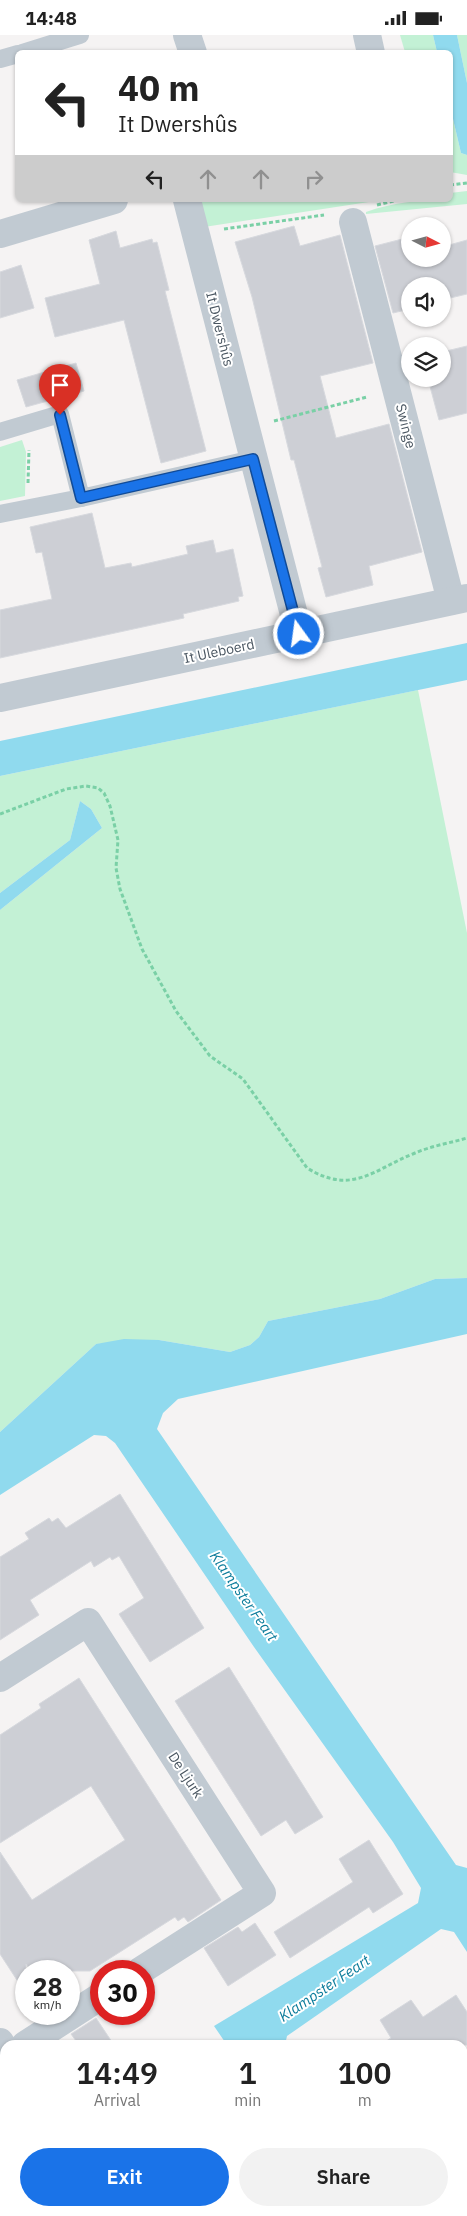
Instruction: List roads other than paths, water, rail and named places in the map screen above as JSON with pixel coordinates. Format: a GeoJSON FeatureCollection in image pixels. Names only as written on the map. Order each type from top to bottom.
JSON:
{"type":"FeatureCollection","features":[{"type":"Feature","properties":{"kind":"street"},"geometry":{"type":"LineString","coordinates":[[187,35],[192,50]]}},
{"type":"Feature","properties":{"kind":"street"},"geometry":{"type":"LineString","coordinates":[[366,35],[370,50]]}},
{"type":"Feature","properties":{"kind":"street"},"geometry":{"type":"LineString","coordinates":[[0,234],[107,202]]}},
{"type":"Feature","properties":{"kind":"street","name":"It Dwershûs"},"geometry":{"type":"LineString","coordinates":[[188,202],[299,634]]}},
{"type":"Feature","properties":{"kind":"street","name":"Swinge"},"geometry":{"type":"LineString","coordinates":[[342,218],[397,390],[459,600]]}},
{"type":"Feature","properties":{"kind":"street","name":"It Uleboerd"},"geometry":{"type":"LineString","coordinates":[[0,698],[459,600]]}},
{"type":"Feature","properties":{"kind":"street","name":"De Ljurk"},"geometry":{"type":"LineString","coordinates":[[0,1678],[88,1622],[262,1893],[155,1961]]}},
{"type":"Feature","properties":{"kind":"street"},"geometry":{"type":"LineString","coordinates":[[33,2040],[90,2003]]}},
{"type":"Feature","properties":{"kind":"lane"},"geometry":{"type":"LineString","coordinates":[[32,50],[80,35]]}},
{"type":"Feature","properties":{"kind":"lane"},"geometry":{"type":"LineString","coordinates":[[0,59],[15,55]]}},
{"type":"Feature","properties":{"kind":"lane"},"geometry":{"type":"LineString","coordinates":[[0,433],[60,415],[81,498]]}},
{"type":"Feature","properties":{"kind":"lane"},"geometry":{"type":"LineString","coordinates":[[0,514],[81,498],[253,459]]}},
{"type":"Feature","properties":{"kind":"water"},"geometry":{"type":"Polygon","coordinates":[[[433,35],[457,35],[467,83],[467,155],[461,153],[453,119],[453,50],[437,50],[433,35]]]}},
{"type":"Feature","properties":{"kind":"water"},"geometry":{"type":"Polygon","coordinates":[[[467,643],[467,680],[0,776],[0,741],[467,643]]]}},
{"type":"Feature","properties":{"kind":"water"},"geometry":{"type":"Polygon","coordinates":[[[80,801],[91,809],[102,828],[0,910],[0,893],[70,840],[80,801]]]}},
{"type":"Feature","properties":{"kind":"water","name":"Klampster Feart"},"geometry":{"type":"Polygon","coordinates":[[[467,1278],[467,1334],[178,1399],[163,1413],[157,1429],[456,1865],[467,1868],[467,1952],[454,1932],[441,1929],[287,2036],[286,2040],[224,2040],[214,2026],[418,1903],[421,1888],[393,1842],[254,1647],[115,1443],[106,1436],[94,1435],[0,1495],[0,1432],[96,1344],[124,1339],[159,1340],[230,1352],[250,1345],[259,1337],[268,1321],[380,1299],[435,1279],[467,1278]]]}}]}
